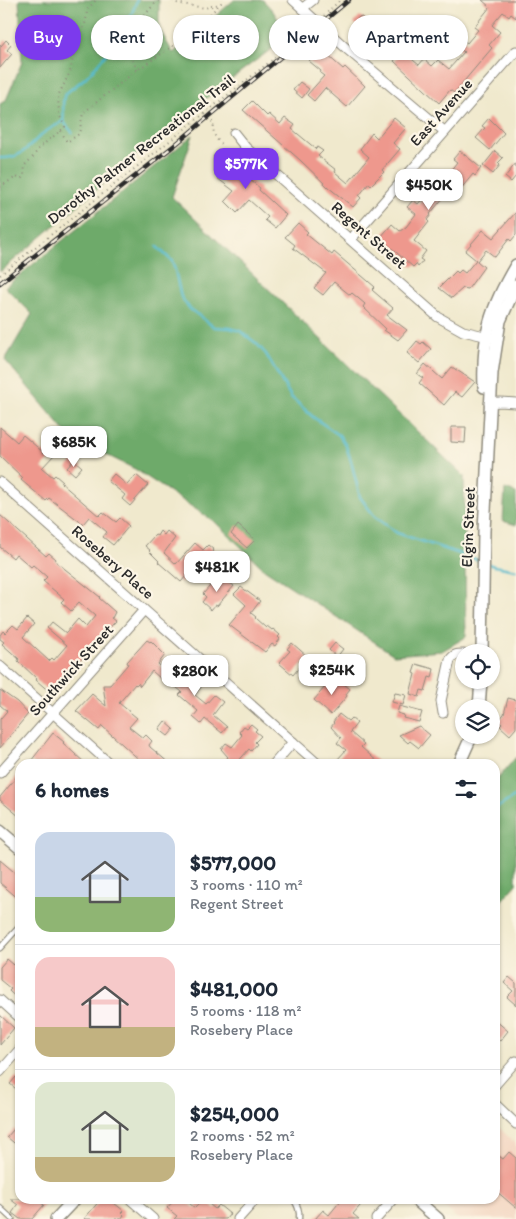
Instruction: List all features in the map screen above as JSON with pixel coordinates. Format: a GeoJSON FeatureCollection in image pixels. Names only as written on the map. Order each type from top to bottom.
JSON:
{"type":"FeatureCollection","features":[{"type":"Feature","properties":{"kind":"street"},"geometry":{"type":"LineString","coordinates":[[293,0],[312,15]]}},
{"type":"Feature","properties":{"kind":"street"},"geometry":{"type":"LineString","coordinates":[[304,8],[313,0]]}},
{"type":"Feature","properties":{"kind":"street"},"geometry":{"type":"LineString","coordinates":[[338,40],[444,131]]}},
{"type":"Feature","properties":{"kind":"street","name":"East Avenue"},"geometry":{"type":"LineString","coordinates":[[351,239],[516,51]]}},
{"type":"Feature","properties":{"kind":"street","name":"Regent Street"},"geometry":{"type":"LineString","coordinates":[[234,133],[246,148],[446,322],[463,331],[491,338]]}},
{"type":"Feature","properties":{"kind":"street"},"geometry":{"type":"LineString","coordinates":[[491,338],[490,317],[499,295],[516,265]]}},
{"type":"Feature","properties":{"kind":"street"},"geometry":{"type":"LineString","coordinates":[[491,338],[516,285]]}},
{"type":"Feature","properties":{"kind":"street","name":"Elgin Street"},"geometry":{"type":"LineString","coordinates":[[482,644],[491,338]]}},
{"type":"Feature","properties":{"kind":"street"},"geometry":{"type":"LineString","coordinates":[[489,403],[516,403]]}},
{"type":"Feature","properties":{"kind":"street","name":"Rosebery Place"},"geometry":{"type":"LineString","coordinates":[[0,482],[312,759]]}},
{"type":"Feature","properties":{"kind":"street","name":"Southwick Street"},"geometry":{"type":"LineString","coordinates":[[0,773],[144,610]]}},
{"type":"Feature","properties":{"kind":"street"},"geometry":{"type":"LineString","coordinates":[[443,713],[441,701],[450,660],[452,656],[455,656]]}},
{"type":"Feature","properties":{"kind":"street"},"geometry":{"type":"LineString","coordinates":[[0,666],[104,759]]}},
{"type":"Feature","properties":{"kind":"street"},"geometry":{"type":"LineString","coordinates":[[278,759],[293,742]]}},
{"type":"Feature","properties":{"kind":"street"},"geometry":{"type":"LineString","coordinates":[[461,759],[468,744]]}},
{"type":"Feature","properties":{"kind":"street"},"geometry":{"type":"LineString","coordinates":[[0,831],[15,844]]}},
{"type":"Feature","properties":{"kind":"street"},"geometry":{"type":"LineString","coordinates":[[0,1000],[15,1014]]}},
{"type":"Feature","properties":{"kind":"street"},"geometry":{"type":"LineString","coordinates":[[0,1072],[15,1056]]}},
{"type":"Feature","properties":{"kind":"street"},"geometry":{"type":"LineString","coordinates":[[500,1079],[516,1061]]}},
{"type":"Feature","properties":{"kind":"street"},"geometry":{"type":"LineString","coordinates":[[500,1109],[516,1124]]}},
{"type":"Feature","properties":{"kind":"street"},"geometry":{"type":"LineString","coordinates":[[56,1219],[70,1204]]}},
{"type":"Feature","properties":{"kind":"street"},"geometry":{"type":"LineString","coordinates":[[136,1204],[153,1219]]}},
{"type":"Feature","properties":{"kind":"street"},"geometry":{"type":"LineString","coordinates":[[238,1219],[252,1204]]}},
{"type":"Feature","properties":{"kind":"street"},"geometry":{"type":"LineString","coordinates":[[376,1219],[390,1204]]}},
{"type":"Feature","properties":{"kind":"street"},"geometry":{"type":"LineString","coordinates":[[421,1204],[438,1219]]}},
{"type":"Feature","properties":{"kind":"lane"},"geometry":{"type":"LineString","coordinates":[[0,948],[15,932]]}},
{"type":"Feature","properties":{"kind":"lane"},"geometry":{"type":"LineString","coordinates":[[297,1204],[300,1214],[299,1219]]}},
{"type":"Feature","properties":{"kind":"lane"},"geometry":{"type":"LineString","coordinates":[[0,1208],[12,1219]]}},
{"type":"Feature","properties":{"kind":"path"},"geometry":{"type":"LineString","coordinates":[[0,187],[16,177],[21,179],[24,176],[25,165],[40,147],[65,127],[59,114],[58,96],[70,72],[86,21],[87,10],[96,0]]}},
{"type":"Feature","properties":{"kind":"path"},"geometry":{"type":"LineString","coordinates":[[137,70],[130,53],[129,42],[137,26],[159,0]]}},
{"type":"Feature","properties":{"kind":"path"},"geometry":{"type":"LineString","coordinates":[[173,0],[176,4],[205,8],[222,2]]}},
{"type":"Feature","properties":{"kind":"path","name":"Dorothy Palmer Recreational Trail"},"geometry":{"type":"LineString","coordinates":[[324,15],[340,0]]}},
{"type":"Feature","properties":{"kind":"path"},"geometry":{"type":"LineString","coordinates":[[61,131],[67,142],[79,134],[83,113],[137,70],[191,34],[222,2]]}},
{"type":"Feature","properties":{"kind":"path","name":"Dorothy Palmer Recreational Trail"},"geometry":{"type":"LineString","coordinates":[[0,275],[272,60]]}},
{"type":"Feature","properties":{"kind":"path"},"geometry":{"type":"LineString","coordinates":[[205,114],[214,124],[212,132],[215,138],[224,146]]}},
{"type":"Feature","properties":{"kind":"shaded area"},"geometry":{"type":"Polygon","coordinates":[[[500,1129],[516,1144],[516,1219],[458,1219],[441,1204],[500,1204],[500,1129]]]}},
{"type":"Feature","properties":{"kind":"green space"},"geometry":{"type":"Polygon","coordinates":[[[19,0],[159,0],[159,15],[91,15],[91,60],[163,60],[163,35],[173,53],[173,60],[257,60],[178,121],[0,272],[0,104],[6,100],[22,60],[81,60],[81,15],[20,15],[19,0]]]}},
{"type":"Feature","properties":{"kind":"green space"},"geometry":{"type":"Polygon","coordinates":[[[234,0],[263,0],[275,15],[269,15],[269,51],[259,58],[259,15],[217,15],[234,0]]]}},
{"type":"Feature","properties":{"kind":"green space"},"geometry":{"type":"Polygon","coordinates":[[[193,135],[172,197],[464,476],[466,637],[442,651],[394,655],[264,569],[215,522],[135,469],[70,437],[5,360],[32,314],[5,287],[193,135]]]}},
{"type":"Feature","properties":{"kind":"green space"},"geometry":{"type":"Polygon","coordinates":[[[505,489],[516,493],[516,525],[503,521],[505,489]]]}},
{"type":"Feature","properties":{"kind":"green space"},"geometry":{"type":"Polygon","coordinates":[[[516,757],[516,884],[500,902],[500,776],[516,757]]]}},
{"type":"Feature","properties":{"kind":"building"},"geometry":{"type":"Polygon","coordinates":[[[482,0],[516,0],[516,18],[511,14],[509,17],[503,12],[492,25],[500,32],[489,45],[492,48],[454,93],[450,90],[439,103],[394,61],[413,60],[419,65],[425,60],[432,66],[438,60],[449,69],[457,60],[468,60],[468,42],[478,30],[474,27],[490,7],[482,0]]]}},
{"type":"Feature","properties":{"kind":"building"},"geometry":{"type":"Polygon","coordinates":[[[6,40],[11,45],[7,50],[12,54],[0,68],[0,44],[1,46],[6,40]]]}},
{"type":"Feature","properties":{"kind":"building"},"geometry":{"type":"Polygon","coordinates":[[[333,60],[343,69],[345,67],[365,86],[347,107],[325,88],[314,101],[307,95],[324,76],[309,61],[333,60]]]}},
{"type":"Feature","properties":{"kind":"building"},"geometry":{"type":"Polygon","coordinates":[[[300,82],[309,89],[302,98],[293,90],[300,82]]]}},
{"type":"Feature","properties":{"kind":"building"},"geometry":{"type":"Polygon","coordinates":[[[252,101],[267,116],[269,114],[280,124],[285,118],[295,125],[292,129],[316,149],[317,147],[323,151],[318,156],[336,170],[335,172],[348,183],[369,157],[360,149],[372,133],[377,138],[394,118],[406,128],[393,143],[400,149],[382,170],[384,172],[371,185],[369,183],[359,196],[361,198],[353,207],[328,187],[243,110],[252,101]]]}},
{"type":"Feature","properties":{"kind":"building"},"geometry":{"type":"Polygon","coordinates":[[[489,118],[504,133],[490,150],[476,138],[485,128],[482,126],[489,118]]]}},
{"type":"Feature","properties":{"kind":"building"},"geometry":{"type":"Polygon","coordinates":[[[220,149],[232,160],[234,158],[241,164],[239,166],[252,177],[250,180],[286,215],[275,228],[265,220],[268,217],[249,200],[237,213],[225,201],[234,191],[217,178],[224,169],[213,157],[220,149]]]}},
{"type":"Feature","properties":{"kind":"building"},"geometry":{"type":"Polygon","coordinates":[[[460,151],[481,168],[475,176],[473,174],[455,196],[449,191],[430,214],[427,220],[429,222],[414,241],[426,251],[420,259],[423,261],[418,267],[416,264],[413,267],[380,238],[392,224],[400,231],[406,227],[416,214],[407,207],[413,200],[418,204],[445,173],[447,175],[457,162],[453,159],[460,151]]]}},
{"type":"Feature","properties":{"kind":"building"},"geometry":{"type":"Polygon","coordinates":[[[495,151],[503,158],[498,163],[500,165],[493,174],[483,166],[495,151]]]}},
{"type":"Feature","properties":{"kind":"building"},"geometry":{"type":"Polygon","coordinates":[[[516,163],[516,176],[511,182],[505,177],[516,163]]]}},
{"type":"Feature","properties":{"kind":"building"},"geometry":{"type":"Polygon","coordinates":[[[516,212],[516,235],[511,241],[509,239],[495,257],[486,250],[477,261],[484,267],[468,289],[463,288],[452,298],[439,288],[456,271],[458,273],[461,270],[465,273],[476,260],[465,251],[483,230],[493,238],[516,212]]]}},
{"type":"Feature","properties":{"kind":"building"},"geometry":{"type":"Polygon","coordinates":[[[298,223],[308,232],[306,234],[332,255],[334,252],[375,287],[372,290],[393,308],[387,315],[407,330],[398,340],[384,330],[386,329],[363,307],[365,304],[352,293],[350,295],[334,282],[323,295],[314,288],[326,273],[293,248],[295,245],[285,237],[298,223]]]}},
{"type":"Feature","properties":{"kind":"building"},"geometry":{"type":"Polygon","coordinates":[[[417,341],[421,344],[423,342],[431,349],[419,363],[407,353],[417,341]]]}},
{"type":"Feature","properties":{"kind":"building"},"geometry":{"type":"Polygon","coordinates":[[[425,364],[442,379],[452,367],[475,382],[462,397],[455,392],[444,405],[419,383],[423,378],[417,374],[425,364]]]}},
{"type":"Feature","properties":{"kind":"building"},"geometry":{"type":"Polygon","coordinates":[[[0,427],[17,442],[23,435],[44,453],[48,449],[54,455],[42,468],[53,477],[55,475],[63,482],[61,483],[99,516],[103,512],[116,522],[120,518],[129,526],[113,545],[103,537],[107,532],[89,517],[83,524],[49,498],[46,501],[21,480],[23,478],[0,456],[0,427]]]}},
{"type":"Feature","properties":{"kind":"building"},"geometry":{"type":"Polygon","coordinates":[[[451,427],[466,427],[465,443],[451,442],[451,427]]]}},
{"type":"Feature","properties":{"kind":"building"},"geometry":{"type":"Polygon","coordinates":[[[74,460],[82,467],[75,475],[67,468],[74,460]]]}},
{"type":"Feature","properties":{"kind":"building"},"geometry":{"type":"Polygon","coordinates":[[[114,474],[127,485],[136,475],[148,485],[130,506],[122,499],[125,495],[108,481],[114,474]]]}},
{"type":"Feature","properties":{"kind":"building"},"geometry":{"type":"Polygon","coordinates":[[[0,515],[46,556],[49,553],[56,559],[55,561],[100,597],[115,612],[112,618],[116,621],[52,694],[2,644],[4,642],[0,639],[0,635],[13,625],[18,629],[27,618],[34,624],[23,637],[49,661],[52,658],[54,660],[67,645],[47,628],[52,622],[66,633],[78,619],[86,627],[95,616],[79,602],[71,611],[61,602],[64,599],[43,581],[47,577],[33,565],[31,567],[16,554],[13,558],[0,547],[0,515]]]}},
{"type":"Feature","properties":{"kind":"building"},"geometry":{"type":"Polygon","coordinates":[[[238,525],[255,540],[247,548],[231,534],[238,525]]]}},
{"type":"Feature","properties":{"kind":"building"},"geometry":{"type":"Polygon","coordinates":[[[160,531],[164,535],[167,531],[175,538],[164,553],[176,564],[195,543],[203,550],[208,545],[214,550],[206,559],[203,556],[181,582],[158,562],[145,546],[160,531]]]}},
{"type":"Feature","properties":{"kind":"building"},"geometry":{"type":"Polygon","coordinates":[[[217,578],[222,582],[225,579],[234,586],[217,606],[215,605],[211,610],[202,602],[206,597],[203,594],[217,578]]]}},
{"type":"Feature","properties":{"kind":"building"},"geometry":{"type":"Polygon","coordinates":[[[241,587],[260,601],[251,613],[255,618],[266,628],[267,626],[273,629],[280,635],[278,637],[280,639],[275,646],[272,644],[265,652],[229,625],[246,605],[234,594],[241,587]]]}},
{"type":"Feature","properties":{"kind":"building"},"geometry":{"type":"Polygon","coordinates":[[[147,640],[151,641],[165,655],[158,664],[169,673],[162,680],[152,671],[140,686],[138,683],[135,684],[119,703],[137,718],[129,727],[143,738],[146,735],[152,741],[149,745],[150,747],[164,759],[138,759],[102,726],[99,730],[76,711],[92,694],[106,706],[103,685],[110,685],[128,664],[127,662],[147,640]]]}},
{"type":"Feature","properties":{"kind":"building"},"geometry":{"type":"Polygon","coordinates":[[[292,643],[308,657],[293,675],[279,663],[290,651],[287,649],[292,643]]]}},
{"type":"Feature","properties":{"kind":"building"},"geometry":{"type":"Polygon","coordinates":[[[335,643],[343,649],[337,657],[329,650],[335,643]]]}},
{"type":"Feature","properties":{"kind":"building"},"geometry":{"type":"Polygon","coordinates":[[[179,661],[188,668],[184,672],[201,687],[195,695],[206,704],[214,695],[223,702],[213,715],[227,727],[222,733],[205,719],[201,724],[193,717],[198,711],[179,695],[182,692],[165,678],[179,661]]]}},
{"type":"Feature","properties":{"kind":"building"},"geometry":{"type":"Polygon","coordinates":[[[416,664],[434,669],[432,678],[429,677],[425,691],[421,690],[419,697],[410,694],[416,664]]]}},
{"type":"Feature","properties":{"kind":"building"},"geometry":{"type":"Polygon","coordinates":[[[337,678],[350,689],[346,694],[347,696],[331,715],[314,700],[330,681],[333,683],[337,678]]]}},
{"type":"Feature","properties":{"kind":"building"},"geometry":{"type":"Polygon","coordinates":[[[0,690],[17,702],[28,714],[0,748],[0,719],[7,711],[0,705],[0,690]]]}},
{"type":"Feature","properties":{"kind":"building"},"geometry":{"type":"Polygon","coordinates":[[[395,693],[406,695],[403,705],[392,702],[395,693]]]}},
{"type":"Feature","properties":{"kind":"building"},"geometry":{"type":"Polygon","coordinates":[[[508,698],[516,700],[516,728],[510,735],[500,726],[502,724],[500,719],[504,714],[508,698]]]}},
{"type":"Feature","properties":{"kind":"building"},"geometry":{"type":"Polygon","coordinates":[[[399,706],[422,712],[419,722],[403,718],[404,715],[397,713],[399,706]]]}},
{"type":"Feature","properties":{"kind":"building"},"geometry":{"type":"Polygon","coordinates":[[[339,714],[348,721],[351,718],[357,723],[350,732],[364,744],[361,747],[374,759],[338,759],[346,750],[337,743],[341,738],[331,727],[339,714]]]}},
{"type":"Feature","properties":{"kind":"building"},"geometry":{"type":"Polygon","coordinates":[[[165,721],[174,729],[168,736],[159,729],[165,721]]]}},
{"type":"Feature","properties":{"kind":"building"},"geometry":{"type":"Polygon","coordinates":[[[251,724],[257,729],[255,731],[261,736],[255,742],[257,744],[251,751],[249,749],[240,759],[227,759],[228,757],[221,749],[226,743],[232,747],[242,735],[239,732],[244,726],[247,728],[251,724]]]}},
{"type":"Feature","properties":{"kind":"building"},"geometry":{"type":"Polygon","coordinates":[[[419,726],[430,735],[419,748],[410,741],[408,743],[399,735],[419,726]]]}},
{"type":"Feature","properties":{"kind":"building"},"geometry":{"type":"Polygon","coordinates":[[[53,733],[81,759],[33,759],[53,733]]]}},
{"type":"Feature","properties":{"kind":"building"},"geometry":{"type":"Polygon","coordinates":[[[15,779],[15,813],[0,800],[0,797],[15,779]]]}},
{"type":"Feature","properties":{"kind":"building"},"geometry":{"type":"Polygon","coordinates":[[[0,860],[15,873],[15,896],[0,883],[0,860]]]}},
{"type":"Feature","properties":{"kind":"building"},"geometry":{"type":"Polygon","coordinates":[[[7,959],[15,964],[15,996],[9,991],[11,989],[0,980],[0,967],[7,959]]]}},
{"type":"Feature","properties":{"kind":"building"},"geometry":{"type":"Polygon","coordinates":[[[509,977],[516,983],[516,1005],[507,997],[513,991],[504,983],[509,977]]]}},
{"type":"Feature","properties":{"kind":"building"},"geometry":{"type":"Polygon","coordinates":[[[0,1015],[14,1028],[0,1045],[0,1015]]]}},
{"type":"Feature","properties":{"kind":"building"},"geometry":{"type":"Polygon","coordinates":[[[500,1024],[508,1031],[500,1041],[500,1024]]]}},
{"type":"Feature","properties":{"kind":"building"},"geometry":{"type":"Polygon","coordinates":[[[15,1078],[15,1088],[10,1084],[15,1078]]]}},
{"type":"Feature","properties":{"kind":"building"},"geometry":{"type":"Polygon","coordinates":[[[14,1129],[15,1130],[15,1144],[7,1137],[14,1129]]]}},
{"type":"Feature","properties":{"kind":"building"},"geometry":{"type":"Polygon","coordinates":[[[509,1152],[516,1158],[516,1208],[500,1194],[500,1157],[503,1159],[509,1152]]]}},
{"type":"Feature","properties":{"kind":"building"},"geometry":{"type":"Polygon","coordinates":[[[17,1204],[44,1205],[32,1219],[20,1219],[12,1213],[18,1205],[17,1204]]]}},
{"type":"Feature","properties":{"kind":"building"},"geometry":{"type":"Polygon","coordinates":[[[97,1204],[115,1204],[124,1211],[121,1219],[84,1219],[97,1204]]]}},
{"type":"Feature","properties":{"kind":"building"},"geometry":{"type":"Polygon","coordinates":[[[171,1204],[190,1204],[195,1208],[199,1204],[209,1204],[215,1209],[219,1205],[230,1214],[226,1219],[174,1219],[177,1216],[167,1208],[171,1204]]]}},
{"type":"Feature","properties":{"kind":"building"},"geometry":{"type":"Polygon","coordinates":[[[338,1204],[362,1204],[353,1214],[359,1219],[315,1219],[323,1210],[329,1215],[338,1204]]]}},
{"type":"Feature","properties":{"kind":"waterway"},"geometry":{"type":"LineString","coordinates":[[72,132],[63,121],[63,100],[65,94],[86,77],[109,51],[128,21],[137,0]]}},
{"type":"Feature","properties":{"kind":"waterway"},"geometry":{"type":"LineString","coordinates":[[0,158],[18,155],[42,134],[63,121]]}},
{"type":"Feature","properties":{"kind":"waterway"},"geometry":{"type":"LineString","coordinates":[[157,247],[172,261],[181,297],[190,309],[214,327],[240,331],[256,343],[266,354],[291,397],[313,417],[339,435],[346,446],[360,497],[375,517],[397,533],[481,561]]}},
{"type":"Feature","properties":{"kind":"waterway"},"geometry":{"type":"LineString","coordinates":[[486,563],[516,570]]}},
{"type":"Feature","properties":{"kind":"waterway"},"geometry":{"type":"LineString","coordinates":[[500,806],[516,796]]}},
{"type":"Feature","properties":{"kind":"railway"},"geometry":{"type":"LineString","coordinates":[[0,283],[176,144],[349,0]]}}]}
